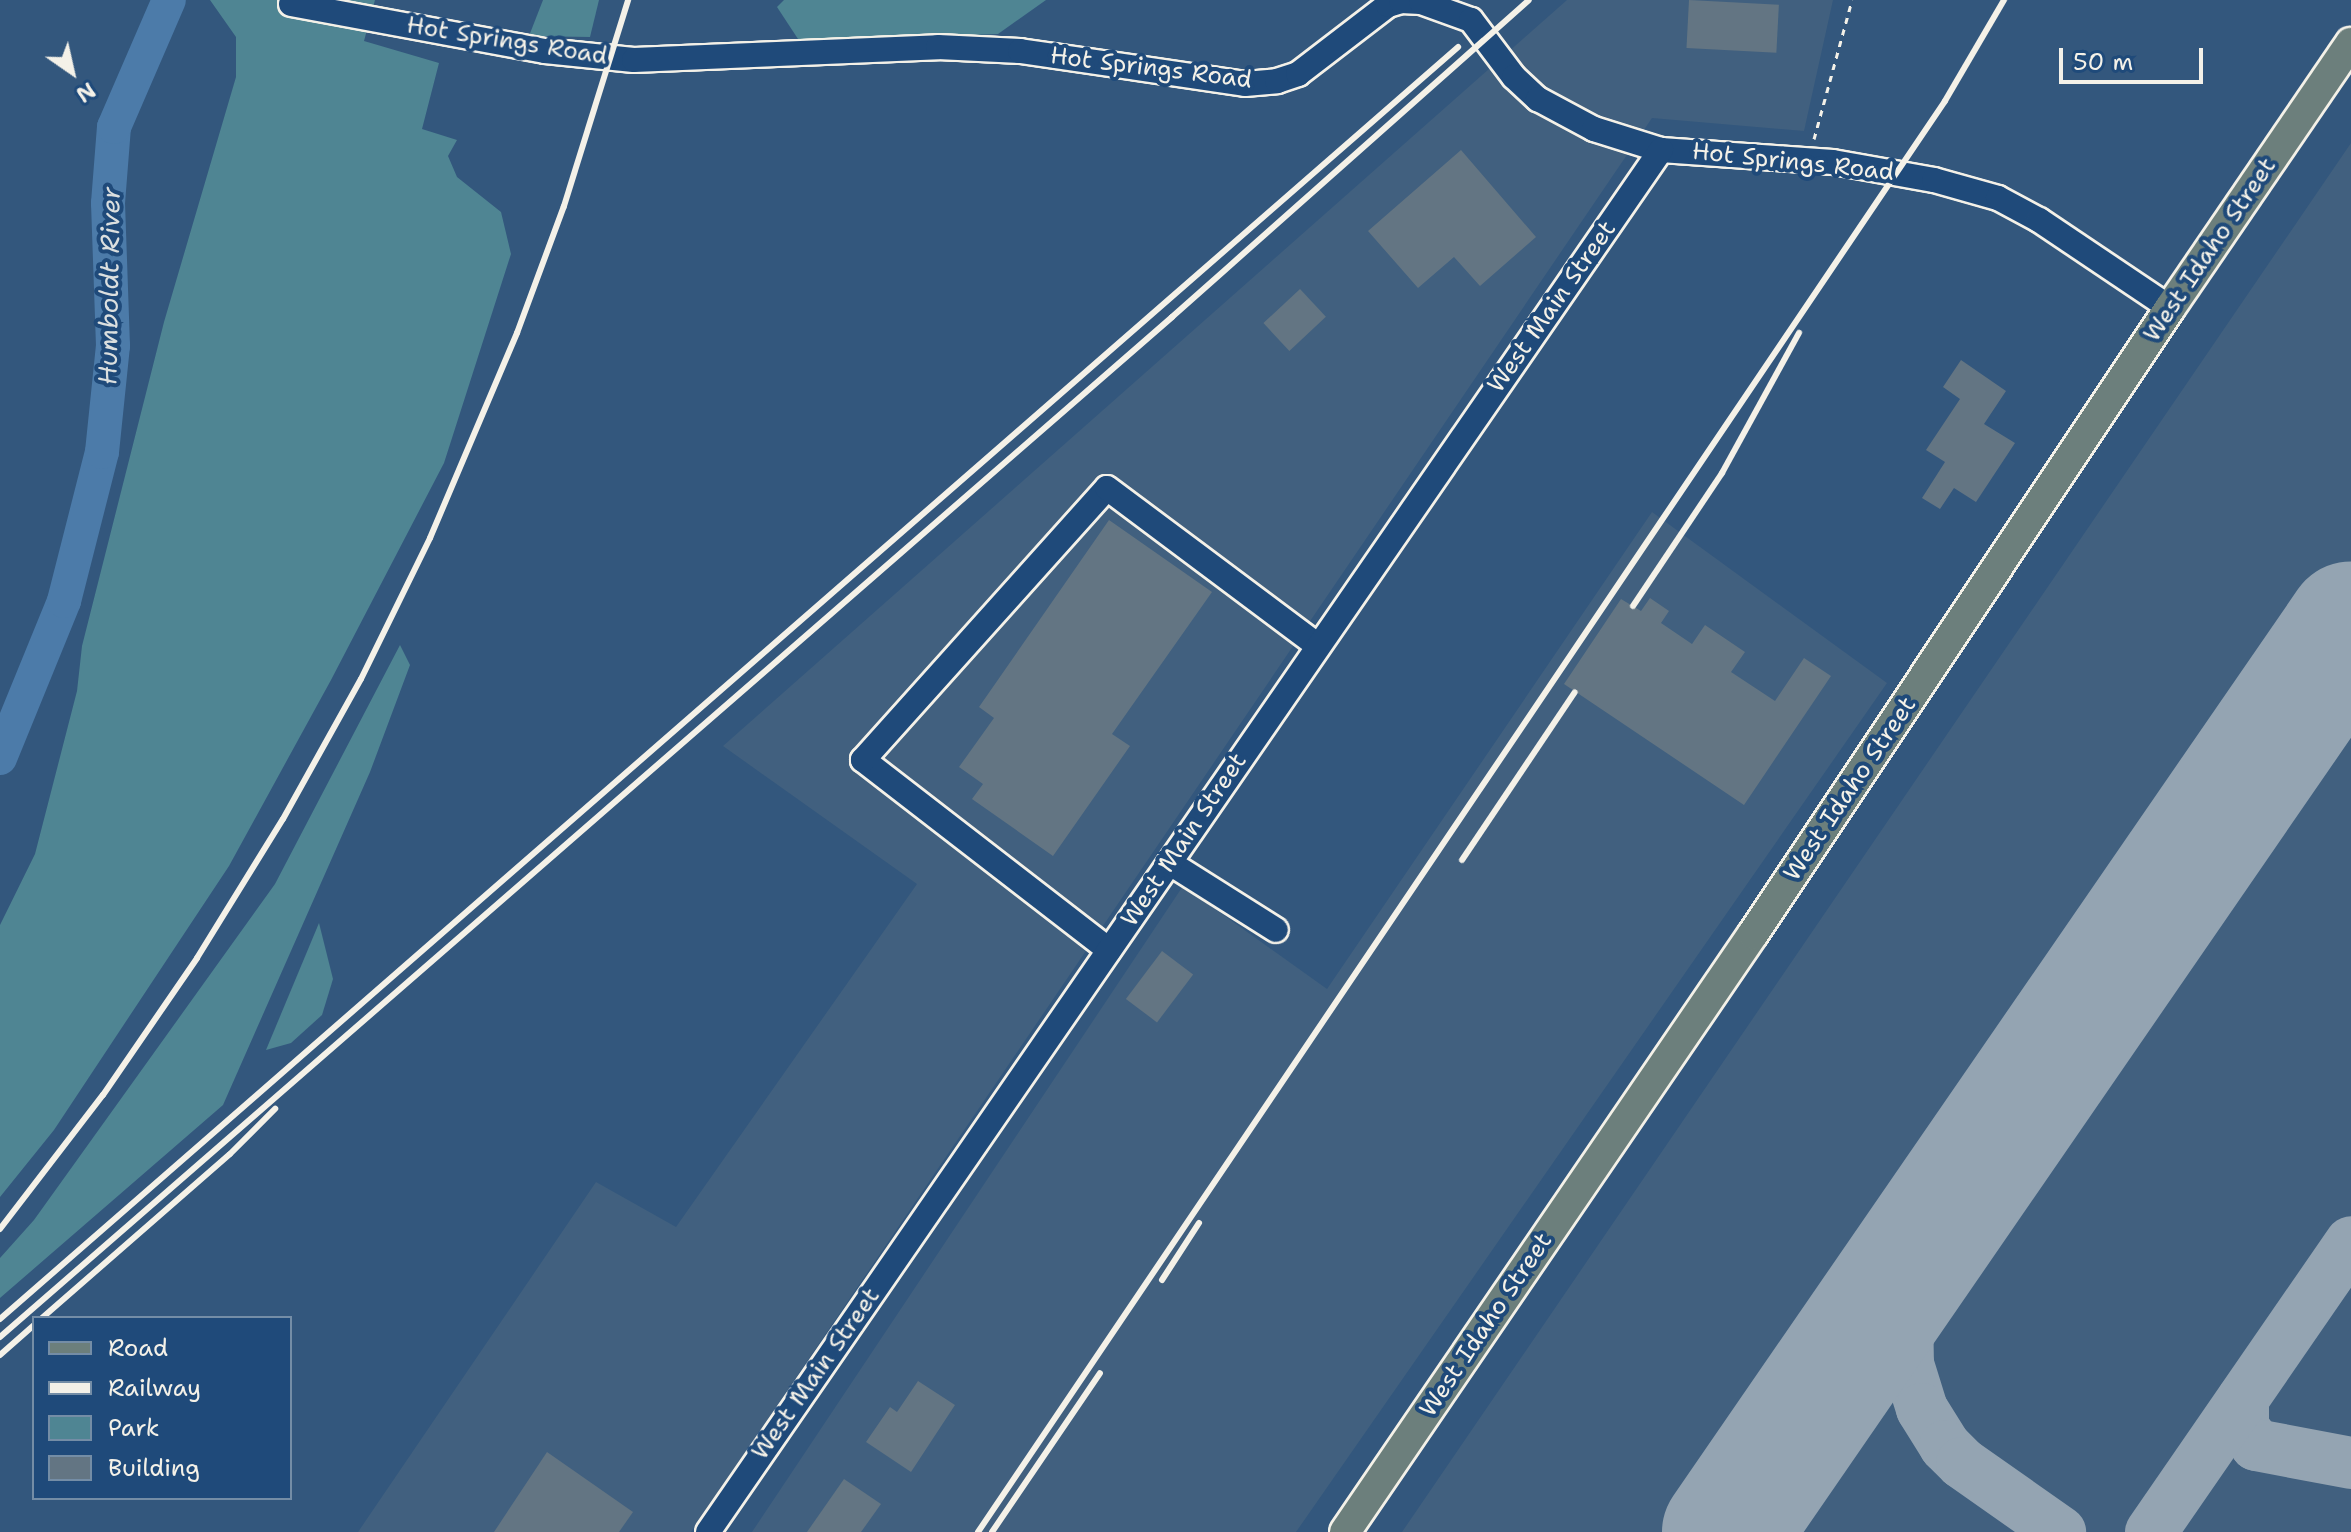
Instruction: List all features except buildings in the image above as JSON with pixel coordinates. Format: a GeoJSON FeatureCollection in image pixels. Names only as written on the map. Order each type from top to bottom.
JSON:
{"type":"FeatureCollection","features":[{"type":"Feature","properties":{"kind":"main road","name":"West Idaho Street"},"geometry":{"type":"LineString","coordinates":[[1345,1532],[1753,934],[2170,308],[2351,43]]}},
{"type":"Feature","properties":{"kind":"street","name":"Hot Springs Road"},"geometry":{"type":"LineString","coordinates":[[291,4],[545,51],[634,60],[938,47],[1020,51],[1245,84],[1277,81],[1298,74],[1388,5],[1401,1],[1421,2],[1465,10],[1514,77],[1538,99],[1594,129],[1661,150],[1809,160],[1934,180],[1998,198],[2039,220],[2170,308]]}},
{"type":"Feature","properties":{"kind":"street","name":"West Main Street"},"geometry":{"type":"LineString","coordinates":[[708,1532],[1661,150]]}},
{"type":"Feature","properties":{"kind":"street"},"geometry":{"type":"LineString","coordinates":[[1109,950],[863,760],[1107,488],[1317,645]]}},
{"type":"Feature","properties":{"kind":"street"},"geometry":{"type":"LineString","coordinates":[[1170,863],[1276,930]]}},
{"type":"Feature","properties":{"kind":"path"},"geometry":{"type":"LineString","coordinates":[[1809,160],[1852,0]]}},
{"type":"Feature","properties":{"kind":"shaded area"},"geometry":{"type":"Polygon","coordinates":[[[1567,0],[1833,0],[1804,131],[1652,118],[691,1532],[358,1532],[596,1182],[676,1227],[917,884],[723,746],[1567,0]]]}},
{"type":"Feature","properties":{"kind":"shaded area"},"geometry":{"type":"Polygon","coordinates":[[[2351,143],[2351,1532],[1402,1532],[2185,386],[2351,143]]]}},
{"type":"Feature","properties":{"kind":"shaded area"},"geometry":{"type":"Polygon","coordinates":[[[1652,512],[1887,683],[1296,1532],[752,1532],[1183,886],[1327,989],[1652,512]]]}},
{"type":"Feature","properties":{"kind":"green space"},"geometry":{"type":"Polygon","coordinates":[[[210,0],[375,0],[364,41],[439,63],[422,129],[457,140],[448,156],[457,177],[501,212],[511,254],[444,463],[331,680],[229,866],[54,1130],[0,1197],[0,925],[35,854],[77,691],[82,646],[164,322],[236,77],[236,37],[210,0]]]}},
{"type":"Feature","properties":{"kind":"green space"},"geometry":{"type":"Polygon","coordinates":[[[543,0],[599,0],[590,37],[529,36],[543,0]]]}},
{"type":"Feature","properties":{"kind":"green space"},"geometry":{"type":"Polygon","coordinates":[[[784,0],[1046,0],[998,34],[800,42],[777,7],[784,0]]]}},
{"type":"Feature","properties":{"kind":"green space"},"geometry":{"type":"Polygon","coordinates":[[[400,645],[410,665],[370,772],[223,1105],[0,1298],[0,1258],[34,1220],[275,884],[400,645]]]}},
{"type":"Feature","properties":{"kind":"green space"},"geometry":{"type":"Polygon","coordinates":[[[319,923],[333,979],[322,1015],[291,1043],[266,1050],[319,923]]]}},
{"type":"Feature","properties":{"kind":"waterway","name":"Humboldt River"},"geometry":{"type":"LineString","coordinates":[[0,758],[64,601],[102,452],[113,346],[108,203],[114,127],[169,0]]}},
{"type":"Feature","properties":{"kind":"taxiway"},"geometry":{"type":"LineString","coordinates":[[1946,1215],[1921,1263],[1907,1309],[1908,1364],[1922,1409],[1945,1446],[1962,1463],[2060,1532]]}},
{"type":"Feature","properties":{"kind":"taxiway"},"geometry":{"type":"LineString","coordinates":[[2151,1532],[2351,1242]]}},
{"type":"Feature","properties":{"kind":"taxiway"},"geometry":{"type":"LineString","coordinates":[[2243,1399],[2243,1427],[2256,1445],[2351,1463]]}},
{"type":"Feature","properties":{"kind":"runway"},"geometry":{"type":"LineString","coordinates":[[1726,1532],[2351,625]]}},
{"type":"Feature","properties":{"kind":"railway"},"geometry":{"type":"LineString","coordinates":[[0,1229],[103,1095],[197,958],[283,819],[361,679],[430,538],[517,333],[564,206],[628,0]]}},
{"type":"Feature","properties":{"kind":"railway"},"geometry":{"type":"LineString","coordinates":[[0,1337],[1172,317],[1529,0]]}},
{"type":"Feature","properties":{"kind":"railway"},"geometry":{"type":"LineString","coordinates":[[978,1532],[1945,101],[2004,0]]}},
{"type":"Feature","properties":{"kind":"railway"},"geometry":{"type":"LineString","coordinates":[[0,1319],[1458,47]]}},
{"type":"Feature","properties":{"kind":"railway"},"geometry":{"type":"LineString","coordinates":[[1633,606],[1722,473],[1799,333]]}},
{"type":"Feature","properties":{"kind":"railway"},"geometry":{"type":"LineString","coordinates":[[1462,860],[1575,692]]}},
{"type":"Feature","properties":{"kind":"railway"},"geometry":{"type":"LineString","coordinates":[[44,1316],[230,1154],[275,1109]]}},
{"type":"Feature","properties":{"kind":"railway"},"geometry":{"type":"LineString","coordinates":[[1162,1280],[1199,1223]]}},
{"type":"Feature","properties":{"kind":"railway"},"geometry":{"type":"LineString","coordinates":[[0,1355],[32,1327]]}},
{"type":"Feature","properties":{"kind":"railway"},"geometry":{"type":"LineString","coordinates":[[992,1532],[1100,1373]]}}]}
